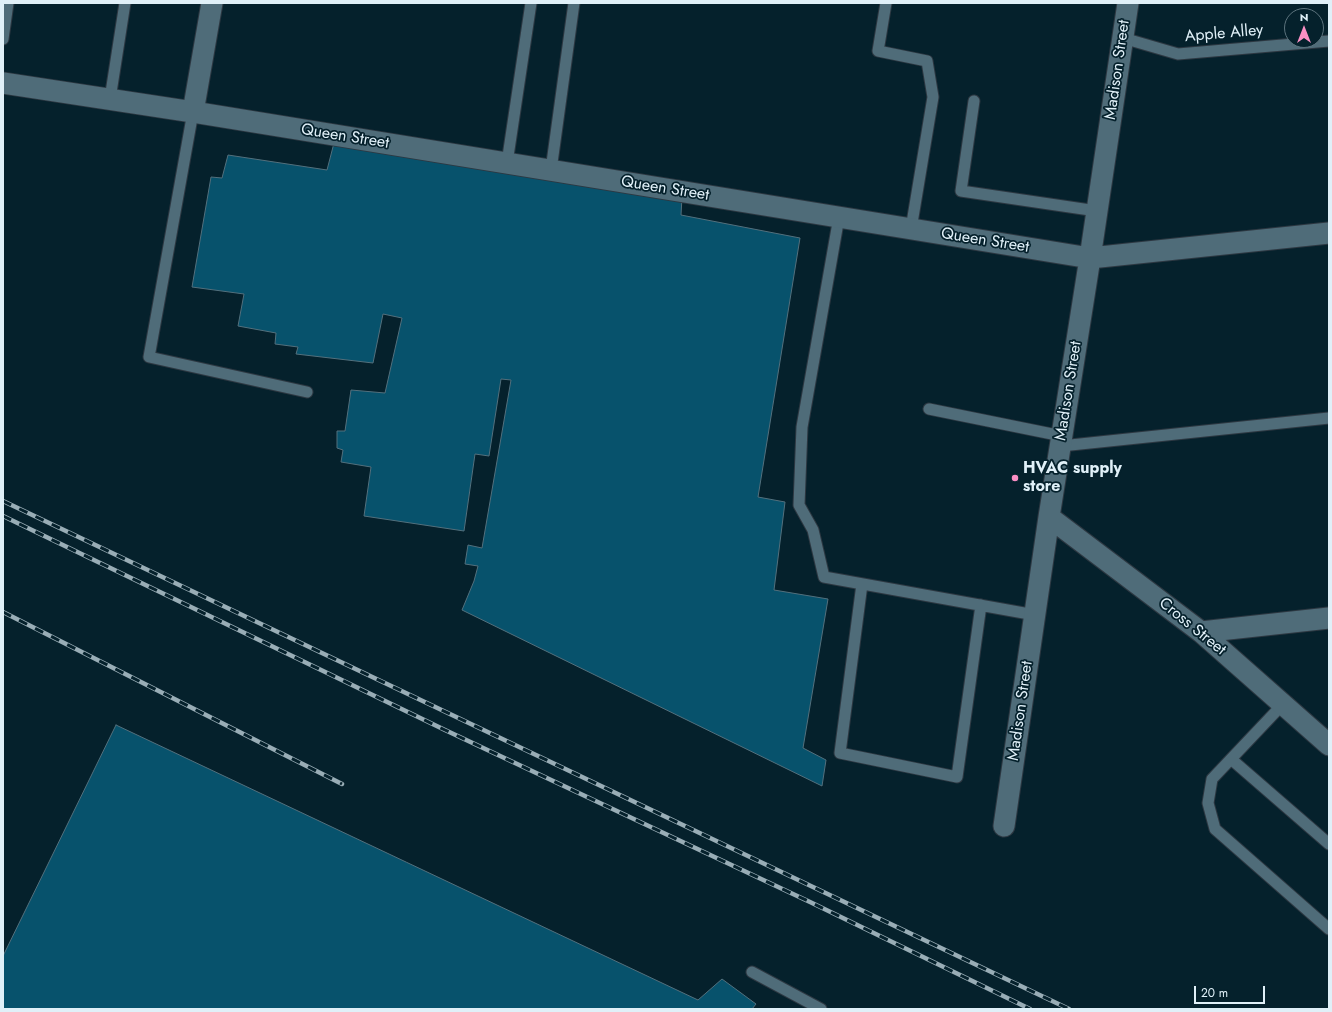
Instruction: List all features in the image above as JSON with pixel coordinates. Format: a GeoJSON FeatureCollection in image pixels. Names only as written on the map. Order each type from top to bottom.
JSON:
{"type":"FeatureCollection","features":[{"type":"Feature","properties":{"kind":"street"},"geometry":{"type":"LineString","coordinates":[[193,112],[212,3]]}},
{"type":"Feature","properties":{"kind":"street","name":"Madison Street"},"geometry":{"type":"LineString","coordinates":[[1004,826],[1049,517],[1128,3]]}},
{"type":"Feature","properties":{"kind":"street","name":"Queen Street"},"geometry":{"type":"LineString","coordinates":[[3,83],[193,112],[1090,258],[1329,233]]}},
{"type":"Feature","properties":{"kind":"street","name":"Cross Street"},"geometry":{"type":"LineString","coordinates":[[1049,517],[1201,632],[1329,745]]}},
{"type":"Feature","properties":{"kind":"street"},"geometry":{"type":"LineString","coordinates":[[1201,632],[1329,618]]}},
{"type":"Feature","properties":{"kind":"lane"},"geometry":{"type":"LineString","coordinates":[[3,39],[8,3]]}},
{"type":"Feature","properties":{"kind":"lane"},"geometry":{"type":"LineString","coordinates":[[110,100],[125,3]]}},
{"type":"Feature","properties":{"kind":"lane"},"geometry":{"type":"LineString","coordinates":[[507,163],[531,3]]}},
{"type":"Feature","properties":{"kind":"lane"},"geometry":{"type":"LineString","coordinates":[[551,170],[574,3]]}},
{"type":"Feature","properties":{"kind":"lane"},"geometry":{"type":"LineString","coordinates":[[886,3],[878,51],[927,61],[933,97],[911,229]]}},
{"type":"Feature","properties":{"kind":"lane","name":"Apple Alley"},"geometry":{"type":"LineString","coordinates":[[1123,38],[1178,54],[1329,41]]}},
{"type":"Feature","properties":{"kind":"lane"},"geometry":{"type":"LineString","coordinates":[[974,101],[961,191],[1097,211]]}},
{"type":"Feature","properties":{"kind":"lane"},"geometry":{"type":"LineString","coordinates":[[193,112],[149,357],[307,392]]}},
{"type":"Feature","properties":{"kind":"lane"},"geometry":{"type":"LineString","coordinates":[[839,217],[802,426],[799,505],[813,530],[824,577],[1035,615]]}},
{"type":"Feature","properties":{"kind":"lane"},"geometry":{"type":"LineString","coordinates":[[928,410],[1061,441],[1329,418]]}},
{"type":"Feature","properties":{"kind":"lane"},"geometry":{"type":"LineString","coordinates":[[862,584],[840,753],[957,777],[981,606]]}},
{"type":"Feature","properties":{"kind":"lane"},"geometry":{"type":"LineString","coordinates":[[1283,704],[1212,779],[1208,803],[1215,829],[1329,929]]}},
{"type":"Feature","properties":{"kind":"lane"},"geometry":{"type":"LineString","coordinates":[[1231,759],[1329,844]]}},
{"type":"Feature","properties":{"kind":"lane"},"geometry":{"type":"LineString","coordinates":[[752,972],[821,1009]]}},
{"type":"Feature","properties":{"kind":"building"},"geometry":{"type":"Polygon","coordinates":[[[334,143],[682,197],[681,215],[800,238],[758,497],[785,502],[774,590],[828,599],[803,748],[826,760],[822,786],[462,610],[474,581],[478,566],[465,564],[468,545],[482,548],[511,380],[501,379],[489,456],[475,454],[464,531],[364,516],[371,467],[341,462],[343,450],[337,448],[337,431],[345,431],[351,390],[385,393],[402,318],[383,314],[373,363],[296,354],[298,347],[275,344],[276,333],[238,326],[244,294],[192,287],[211,177],[222,178],[228,155],[327,170],[334,143]]]}},
{"type":"Feature","properties":{"kind":"building"},"geometry":{"type":"Polygon","coordinates":[[[116,725],[698,1000],[722,979],[756,1004],[752,1009],[3,1009],[3,956],[116,725]]]}},
{"type":"Feature","properties":{"kind":"railway"},"geometry":{"type":"LineString","coordinates":[[3,501],[1069,1009]]}},
{"type":"Feature","properties":{"kind":"railway"},"geometry":{"type":"LineString","coordinates":[[3,516],[445,730],[810,902],[1030,1009]]}},
{"type":"Feature","properties":{"kind":"railway"},"geometry":{"type":"LineString","coordinates":[[3,612],[342,784]]}},
{"type":"Feature","properties":{"kind":"place","name":"HVAC supply store"},"geometry":{"type":"Point","coordinates":[1015,478]}}]}
